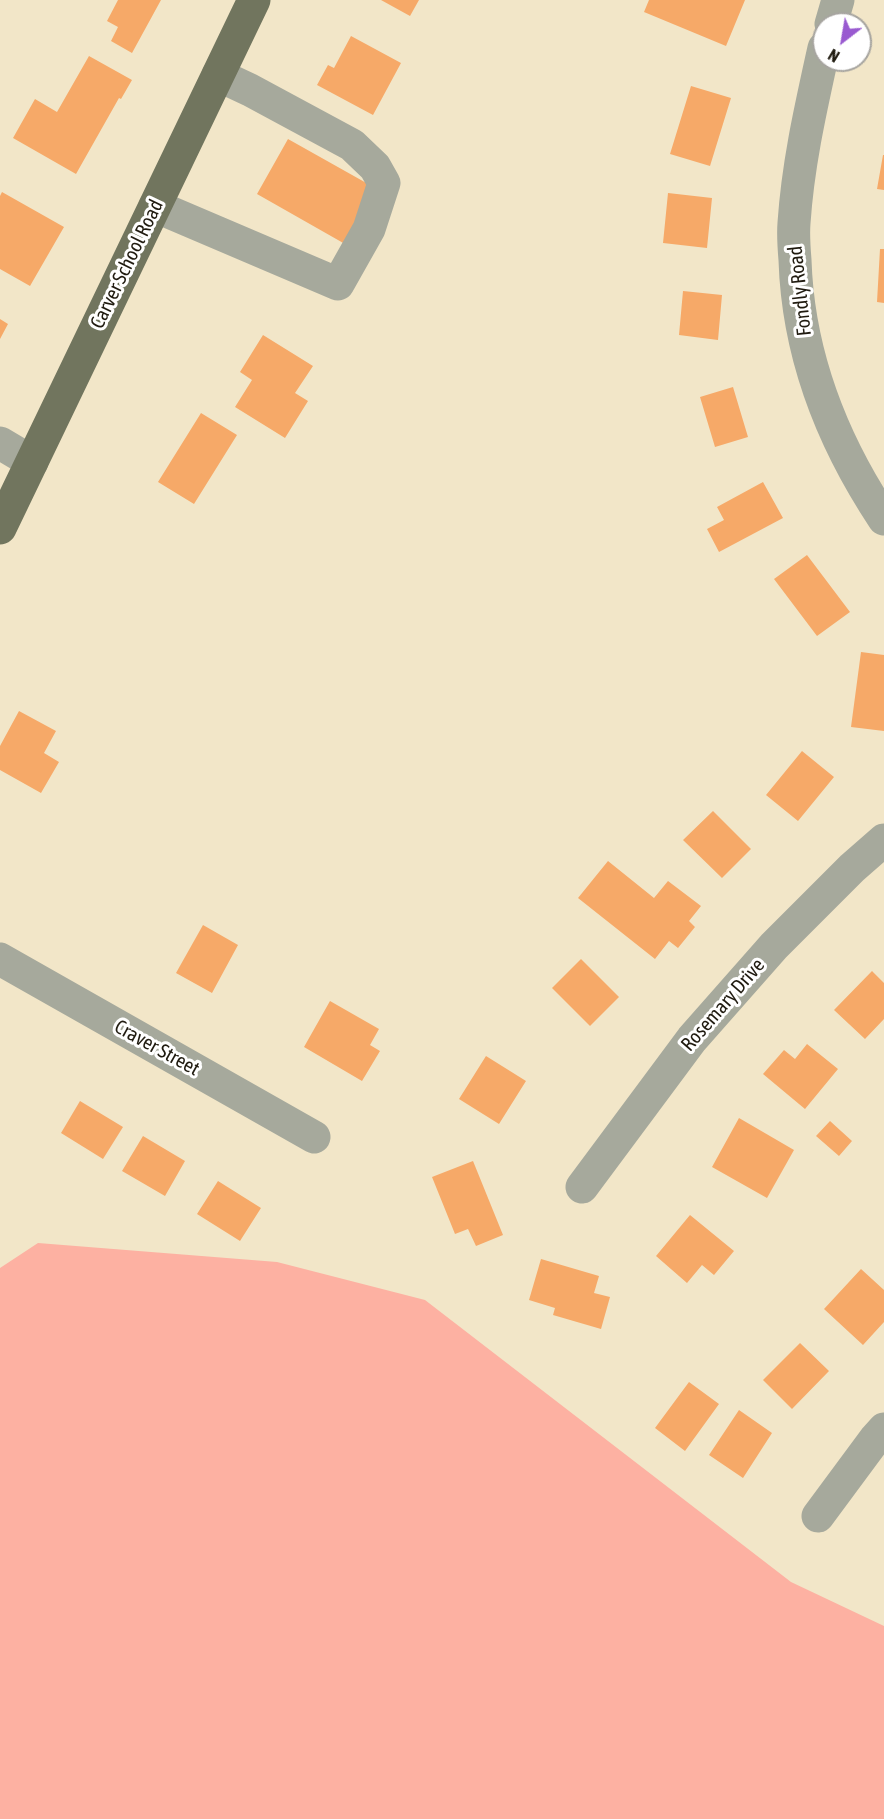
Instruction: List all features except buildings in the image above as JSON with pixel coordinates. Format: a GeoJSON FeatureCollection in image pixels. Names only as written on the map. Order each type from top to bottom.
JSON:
{"type":"FeatureCollection","features":[{"type":"Feature","properties":{"kind":"main road","name":"Carver School Road"},"geometry":{"type":"LineString","coordinates":[[0,528],[254,0]]}},
{"type":"Feature","properties":{"kind":"street","name":"Fondly Road"},"geometry":{"type":"LineString","coordinates":[[819,72],[800,157],[794,226],[796,280],[804,335],[818,389],[838,440],[884,519]]}},
{"type":"Feature","properties":{"kind":"street"},"geometry":{"type":"LineString","coordinates":[[155,206],[338,285],[369,229],[384,183],[375,167],[352,145],[218,75]]}},
{"type":"Feature","properties":{"kind":"street"},"geometry":{"type":"LineString","coordinates":[[0,443],[32,462]]}},
{"type":"Feature","properties":{"kind":"street","name":"Rosemary Drive"},"geometry":{"type":"LineString","coordinates":[[582,1187],[692,1039],[774,946],[852,868],[884,840]]}},
{"type":"Feature","properties":{"kind":"street","name":"Craver Street"},"geometry":{"type":"LineString","coordinates":[[0,959],[314,1137]]}},
{"type":"Feature","properties":{"kind":"street"},"geometry":{"type":"LineString","coordinates":[[818,1516],[884,1429]]}},
{"type":"Feature","properties":{"kind":"shaded area"},"geometry":{"type":"Polygon","coordinates":[[[38,1243],[277,1262],[425,1300],[791,1582],[884,1626],[884,1819],[0,1819],[0,1268],[38,1243]]]}}]}
